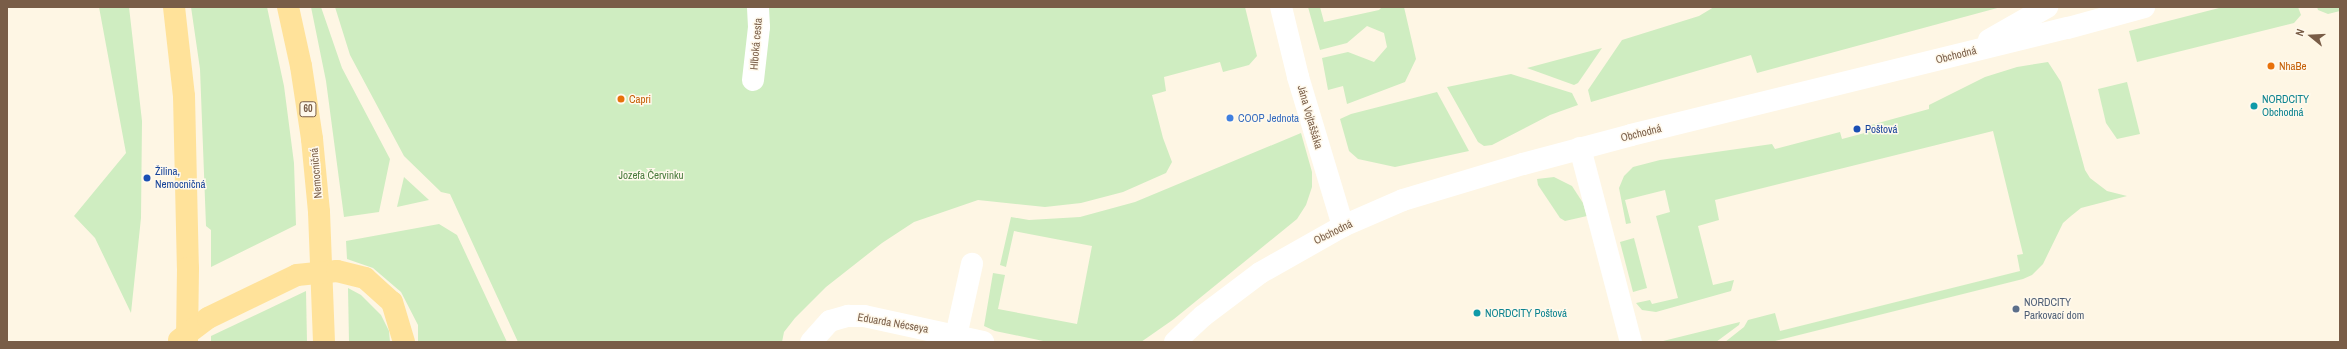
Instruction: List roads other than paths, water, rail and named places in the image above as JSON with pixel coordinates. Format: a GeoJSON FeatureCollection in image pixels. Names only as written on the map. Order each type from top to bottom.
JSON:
{"type":"FeatureCollection","features":[{"type":"Feature","properties":{"kind":"main road"},"geometry":{"type":"LineString","coordinates":[[174,7],[184,96],[188,268],[187,342]]}},
{"type":"Feature","properties":{"kind":"main road","name":"Nemocničná"},"geometry":{"type":"LineString","coordinates":[[288,7],[301,66],[310,124],[319,212],[324,301],[324,342]]}},
{"type":"Feature","properties":{"kind":"main road"},"geometry":{"type":"LineString","coordinates":[[176,342],[208,318],[297,275],[337,271],[365,278],[392,302],[404,342]]}},
{"type":"Feature","properties":{"kind":"street","name":"Hlboká cesta"},"geometry":{"type":"LineString","coordinates":[[753,80],[759,26],[758,7]]}},
{"type":"Feature","properties":{"kind":"street","name":"Jána Vojtaššáka"},"geometry":{"type":"LineString","coordinates":[[1281,7],[1298,77],[1343,226]]}},
{"type":"Feature","properties":{"kind":"street"},"geometry":{"type":"LineString","coordinates":[[1967,52],[2047,7]]}},
{"type":"Feature","properties":{"kind":"street","name":"Obchodná"},"geometry":{"type":"LineString","coordinates":[[1175,342],[1203,316],[1260,273],[1343,226],[1403,200],[1580,148],[2068,28],[2144,7]]}},
{"type":"Feature","properties":{"kind":"street"},"geometry":{"type":"LineString","coordinates":[[1580,148],[1631,342]]}},
{"type":"Feature","properties":{"kind":"street"},"geometry":{"type":"LineString","coordinates":[[956,336],[972,264]]}},
{"type":"Feature","properties":{"kind":"street","name":"Eduarda Nécseya"},"geometry":{"type":"LineString","coordinates":[[811,342],[830,321],[848,316],[864,316],[983,342]]}},
{"type":"Feature","properties":{"kind":"place","name":"NhaBe"},"geometry":{"type":"Point","coordinates":[2271,66]}},
{"type":"Feature","properties":{"kind":"place","name":"Capri"},"geometry":{"type":"Point","coordinates":[621,99]}},
{"type":"Feature","properties":{"kind":"place","name":"NORDCITY Obchodná"},"geometry":{"type":"Point","coordinates":[2254,106]}},
{"type":"Feature","properties":{"kind":"place","name":"COOP Jednota"},"geometry":{"type":"Point","coordinates":[1230,118]}},
{"type":"Feature","properties":{"kind":"place","name":"Poštová"},"geometry":{"type":"Point","coordinates":[1857,129]}},
{"type":"Feature","properties":{"kind":"place","name":"Žilina, Nemocničná"},"geometry":{"type":"Point","coordinates":[147,178]}},
{"type":"Feature","properties":{"kind":"place","name":"NORDCITY Parkovací dom"},"geometry":{"type":"Point","coordinates":[2016,309]}},
{"type":"Feature","properties":{"kind":"place","name":"NORDCITY Poštová"},"geometry":{"type":"Point","coordinates":[1477,313]}},
{"type":"Feature","properties":{"kind":"park label","name":"Jozefa Červinku"},"geometry":{"type":"Point","coordinates":[651,175]}}]}
